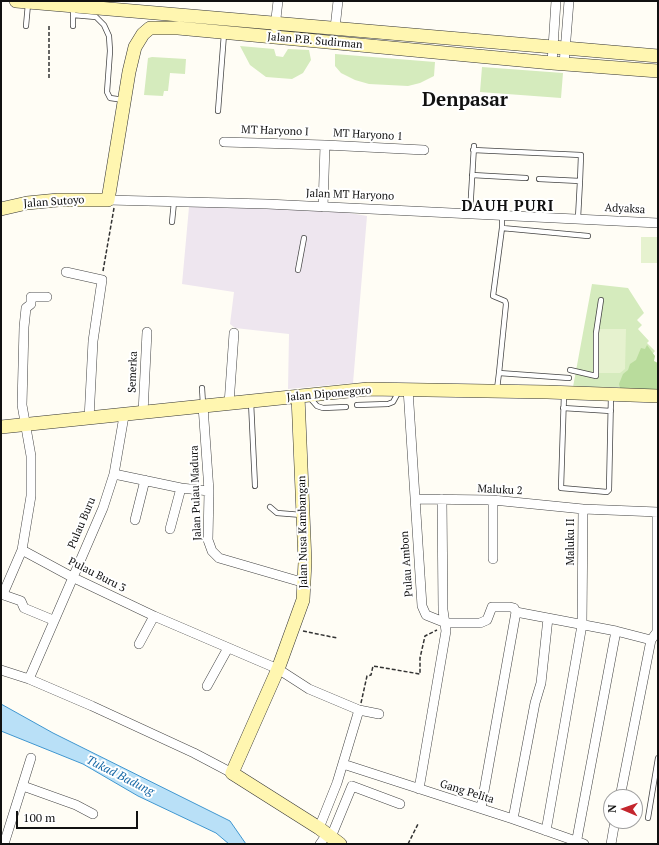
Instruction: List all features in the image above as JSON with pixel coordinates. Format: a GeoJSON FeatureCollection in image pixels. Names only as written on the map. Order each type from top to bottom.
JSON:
{"type":"FeatureCollection","features":[{"type":"Feature","properties":{"kind":"main road","name":"Jalan P.B. Sudirman"},"geometry":{"type":"LineString","coordinates":[[29,2],[73,11],[335,28],[658,56]]}},
{"type":"Feature","properties":{"kind":"main road","name":"Jalan P.B. Sudirman"},"geometry":{"type":"LineString","coordinates":[[112,200],[124,100],[135,47],[143,34],[150,28],[224,32],[558,64],[658,71]]}},
{"type":"Feature","properties":{"kind":"main road","name":"Jalan Sutoyo"},"geometry":{"type":"LineString","coordinates":[[1,209],[27,203],[58,200],[112,200]]}},
{"type":"Feature","properties":{"kind":"main road","name":"Jalan Diponegoro"},"geometry":{"type":"LineString","coordinates":[[1,427],[124,416],[203,406],[368,389],[564,392],[658,396]]}},
{"type":"Feature","properties":{"kind":"main road","name":"Jalan Nusa Kambangan"},"geometry":{"type":"LineString","coordinates":[[232,773],[278,669],[303,600],[305,583],[303,396]]}},
{"type":"Feature","properties":{"kind":"main road"},"geometry":{"type":"LineString","coordinates":[[232,773],[327,838]]}},
{"type":"Feature","properties":{"kind":"street"},"geometry":{"type":"LineString","coordinates":[[274,37],[278,1]]}},
{"type":"Feature","properties":{"kind":"street"},"geometry":{"type":"LineString","coordinates":[[335,28],[338,1]]}},
{"type":"Feature","properties":{"kind":"street"},"geometry":{"type":"LineString","coordinates":[[556,1],[559,47],[558,64]]}},
{"type":"Feature","properties":{"kind":"street"},"geometry":{"type":"LineString","coordinates":[[559,47],[569,1]]}},
{"type":"Feature","properties":{"kind":"street","name":"MT Haryono I"},"geometry":{"type":"LineString","coordinates":[[224,142],[324,145]]}},
{"type":"Feature","properties":{"kind":"street","name":"MT Haryono 1"},"geometry":{"type":"LineString","coordinates":[[323,206],[324,145],[424,150]]}},
{"type":"Feature","properties":{"kind":"street","name":"Jalan MT Haryono"},"geometry":{"type":"LineString","coordinates":[[112,200],[323,206],[590,219]]}},
{"type":"Feature","properties":{"kind":"street","name":"Adyaksa"},"geometry":{"type":"LineString","coordinates":[[590,219],[658,223]]}},
{"type":"Feature","properties":{"kind":"street"},"geometry":{"type":"LineString","coordinates":[[66,272],[102,280],[93,341],[89,419]]}},
{"type":"Feature","properties":{"kind":"street"},"geometry":{"type":"LineString","coordinates":[[47,297],[32,296],[30,306],[26,308],[22,367],[22,405],[24,425],[31,456],[32,496],[22,550],[2,594],[21,601],[24,608],[53,620]]}},
{"type":"Feature","properties":{"kind":"street","name":"Semerka"},"geometry":{"type":"LineString","coordinates":[[143,413],[147,332]]}},
{"type":"Feature","properties":{"kind":"street"},"geometry":{"type":"LineString","coordinates":[[229,404],[234,333]]}},
{"type":"Feature","properties":{"kind":"street","name":"Pulau Ambon"},"geometry":{"type":"LineString","coordinates":[[404,389],[415,499],[423,611],[446,627],[484,622],[487,620],[494,606],[514,608],[516,612],[616,631],[651,640]]}},
{"type":"Feature","properties":{"kind":"street","name":"Jalan Pulau Madura"},"geometry":{"type":"LineString","coordinates":[[203,406],[209,491],[208,540],[215,555],[219,558],[305,583]]}},
{"type":"Feature","properties":{"kind":"street","name":"Pulau Buru"},"geometry":{"type":"LineString","coordinates":[[29,679],[102,508],[114,474],[124,416]]}},
{"type":"Feature","properties":{"kind":"street"},"geometry":{"type":"LineString","coordinates":[[114,474],[181,488],[209,491]]}},
{"type":"Feature","properties":{"kind":"street"},"geometry":{"type":"LineString","coordinates":[[135,520],[145,480]]}},
{"type":"Feature","properties":{"kind":"street"},"geometry":{"type":"LineString","coordinates":[[170,529],[181,488]]}},
{"type":"Feature","properties":{"kind":"street","name":"Maluku 2"},"geometry":{"type":"LineString","coordinates":[[415,499],[493,500],[583,509]]}},
{"type":"Feature","properties":{"kind":"street"},"geometry":{"type":"LineString","coordinates":[[419,789],[446,627],[443,610],[442,499]]}},
{"type":"Feature","properties":{"kind":"street"},"geometry":{"type":"LineString","coordinates":[[493,500],[493,559]]}},
{"type":"Feature","properties":{"kind":"street","name":"Maluku II"},"geometry":{"type":"LineString","coordinates":[[546,831],[582,625],[583,509],[657,512]]}},
{"type":"Feature","properties":{"kind":"street"},"geometry":{"type":"LineString","coordinates":[[622,789],[651,640],[657,632],[657,512]]}},
{"type":"Feature","properties":{"kind":"street","name":"Pulau Buru 3"},"geometry":{"type":"LineString","coordinates":[[22,550],[72,577],[154,616],[278,669],[309,689],[359,710],[379,714]]}},
{"type":"Feature","properties":{"kind":"street"},"geometry":{"type":"LineString","coordinates":[[480,808],[516,612]]}},
{"type":"Feature","properties":{"kind":"street"},"geometry":{"type":"LineString","coordinates":[[139,644],[154,616]]}},
{"type":"Feature","properties":{"kind":"street"},"geometry":{"type":"LineString","coordinates":[[513,819],[535,703],[541,683],[548,618]]}},
{"type":"Feature","properties":{"kind":"street"},"geometry":{"type":"LineString","coordinates":[[579,843],[590,765],[616,631]]}},
{"type":"Feature","properties":{"kind":"street"},"geometry":{"type":"LineString","coordinates":[[207,686],[228,648]]}},
{"type":"Feature","properties":{"kind":"street"},"geometry":{"type":"LineString","coordinates":[[1,670],[29,679],[172,743],[232,773]]}},
{"type":"Feature","properties":{"kind":"street"},"geometry":{"type":"LineString","coordinates":[[327,838],[343,764],[359,710]]}},
{"type":"Feature","properties":{"kind":"street"},"geometry":{"type":"LineString","coordinates":[[4,844],[31,758]]}},
{"type":"Feature","properties":{"kind":"street","name":"Gang Pelita"},"geometry":{"type":"LineString","coordinates":[[343,764],[513,819],[579,843]]}},
{"type":"Feature","properties":{"kind":"street"},"geometry":{"type":"LineString","coordinates":[[23,786],[76,805],[93,814]]}},
{"type":"Feature","properties":{"kind":"street"},"geometry":{"type":"LineString","coordinates":[[327,838],[352,786],[400,804]]}},
{"type":"Feature","properties":{"kind":"street"},"geometry":{"type":"LineString","coordinates":[[610,844],[613,829]]}},
{"type":"Feature","properties":{"kind":"lane"},"geometry":{"type":"LineString","coordinates":[[26,26],[29,2]]}},
{"type":"Feature","properties":{"kind":"lane"},"geometry":{"type":"LineString","coordinates":[[73,26],[73,11],[96,17],[104,25],[109,36],[110,51],[107,92],[110,98],[124,100]]}},
{"type":"Feature","properties":{"kind":"lane"},"geometry":{"type":"LineString","coordinates":[[218,111],[224,32]]}},
{"type":"Feature","properties":{"kind":"lane"},"geometry":{"type":"LineString","coordinates":[[470,213],[473,148],[581,155],[578,218]]}},
{"type":"Feature","properties":{"kind":"lane"},"geometry":{"type":"LineString","coordinates":[[472,175],[526,178]]}},
{"type":"Feature","properties":{"kind":"lane"},"geometry":{"type":"LineString","coordinates":[[539,179],[580,182]]}},
{"type":"Feature","properties":{"kind":"lane"},"geometry":{"type":"LineString","coordinates":[[172,222],[174,202]]}},
{"type":"Feature","properties":{"kind":"lane"},"geometry":{"type":"LineString","coordinates":[[497,391],[506,304],[505,301],[493,296],[502,228],[502,215]]}},
{"type":"Feature","properties":{"kind":"lane"},"geometry":{"type":"LineString","coordinates":[[502,228],[588,236]]}},
{"type":"Feature","properties":{"kind":"lane"},"geometry":{"type":"LineString","coordinates":[[298,270],[304,238]]}},
{"type":"Feature","properties":{"kind":"lane"},"geometry":{"type":"LineString","coordinates":[[570,370],[596,376],[596,333],[601,300]]}},
{"type":"Feature","properties":{"kind":"lane"},"geometry":{"type":"LineString","coordinates":[[499,373],[569,378]]}},
{"type":"Feature","properties":{"kind":"lane"},"geometry":{"type":"LineString","coordinates":[[202,388],[203,406]]}},
{"type":"Feature","properties":{"kind":"lane"},"geometry":{"type":"LineString","coordinates":[[357,405],[388,404],[393,402],[404,389]]}},
{"type":"Feature","properties":{"kind":"lane"},"geometry":{"type":"LineString","coordinates":[[564,392],[560,486],[561,489],[576,490],[609,491],[611,394]]}},
{"type":"Feature","properties":{"kind":"lane"},"geometry":{"type":"LineString","coordinates":[[303,396],[317,406],[323,408],[346,407]]}},
{"type":"Feature","properties":{"kind":"lane"},"geometry":{"type":"LineString","coordinates":[[250,402],[255,486]]}},
{"type":"Feature","properties":{"kind":"lane"},"geometry":{"type":"LineString","coordinates":[[563,408],[611,411]]}},
{"type":"Feature","properties":{"kind":"lane"},"geometry":{"type":"LineString","coordinates":[[270,507],[278,513],[304,516]]}},
{"type":"Feature","properties":{"kind":"lane"},"geometry":{"type":"LineString","coordinates":[[648,818],[658,758]]}},
{"type":"Feature","properties":{"kind":"path"},"geometry":{"type":"LineString","coordinates":[[49,26],[49,79]]}},
{"type":"Feature","properties":{"kind":"path"},"geometry":{"type":"LineString","coordinates":[[102,280],[112,200]]}},
{"type":"Feature","properties":{"kind":"path"},"geometry":{"type":"LineString","coordinates":[[359,710],[367,676],[371,675],[373,666],[420,674],[420,658],[422,657],[425,636],[446,627]]}},
{"type":"Feature","properties":{"kind":"path"},"geometry":{"type":"LineString","coordinates":[[293,629],[337,638]]}},
{"type":"Feature","properties":{"kind":"path"},"geometry":{"type":"LineString","coordinates":[[408,844],[418,824]]}},
{"type":"Feature","properties":{"kind":"shaded area"},"geometry":{"type":"Polygon","coordinates":[[[189,207],[316,207],[367,216],[353,383],[288,389],[289,334],[235,328],[230,324],[234,292],[182,284],[189,207]]]}},
{"type":"Feature","properties":{"kind":"green space"},"geometry":{"type":"Polygon","coordinates":[[[240,46],[274,49],[276,56],[283,57],[288,49],[309,50],[311,60],[303,73],[292,79],[266,77],[250,65],[240,46]]]}},
{"type":"Feature","properties":{"kind":"green space"},"geometry":{"type":"Polygon","coordinates":[[[335,54],[435,62],[434,76],[420,83],[408,86],[369,84],[355,80],[341,73],[335,66],[335,54]]]}},
{"type":"Feature","properties":{"kind":"green space"},"geometry":{"type":"Polygon","coordinates":[[[148,58],[186,59],[185,74],[170,73],[168,91],[164,91],[163,96],[144,95],[148,58]]]}},
{"type":"Feature","properties":{"kind":"green space"},"geometry":{"type":"Polygon","coordinates":[[[482,67],[563,73],[561,98],[480,92],[482,67]]]}},
{"type":"Feature","properties":{"kind":"green space"},"geometry":{"type":"Polygon","coordinates":[[[641,237],[658,237],[658,263],[641,263],[641,237]]]}},
{"type":"Feature","properties":{"kind":"green space"},"geometry":{"type":"Polygon","coordinates":[[[592,284],[628,288],[644,313],[637,320],[642,325],[638,329],[649,341],[647,343],[655,351],[649,358],[658,388],[573,387],[592,284]]]}},
{"type":"Feature","properties":{"kind":"green space"},"geometry":{"type":"Polygon","coordinates":[[[598,329],[626,329],[625,369],[620,373],[597,373],[598,329]]]}},
{"type":"Feature","properties":{"kind":"green space"},"geometry":{"type":"Polygon","coordinates":[[[647,345],[655,356],[654,361],[658,363],[658,396],[649,402],[621,392],[619,384],[623,374],[628,370],[630,364],[636,360],[641,348],[645,349],[647,345]]]}},
{"type":"Feature","properties":{"kind":"water","name":"Tukad Badung"},"geometry":{"type":"Polygon","coordinates":[[[1,704],[53,733],[230,821],[246,844],[229,844],[216,833],[138,796],[83,764],[1,731],[1,704]]]}},
{"type":"Feature","properties":{"kind":"district","name":"Denpasar"},"geometry":{"type":"Point","coordinates":[465,101]}},
{"type":"Feature","properties":{"kind":"district","name":"DAUH PURI"},"geometry":{"type":"Point","coordinates":[508,207]}}]}
